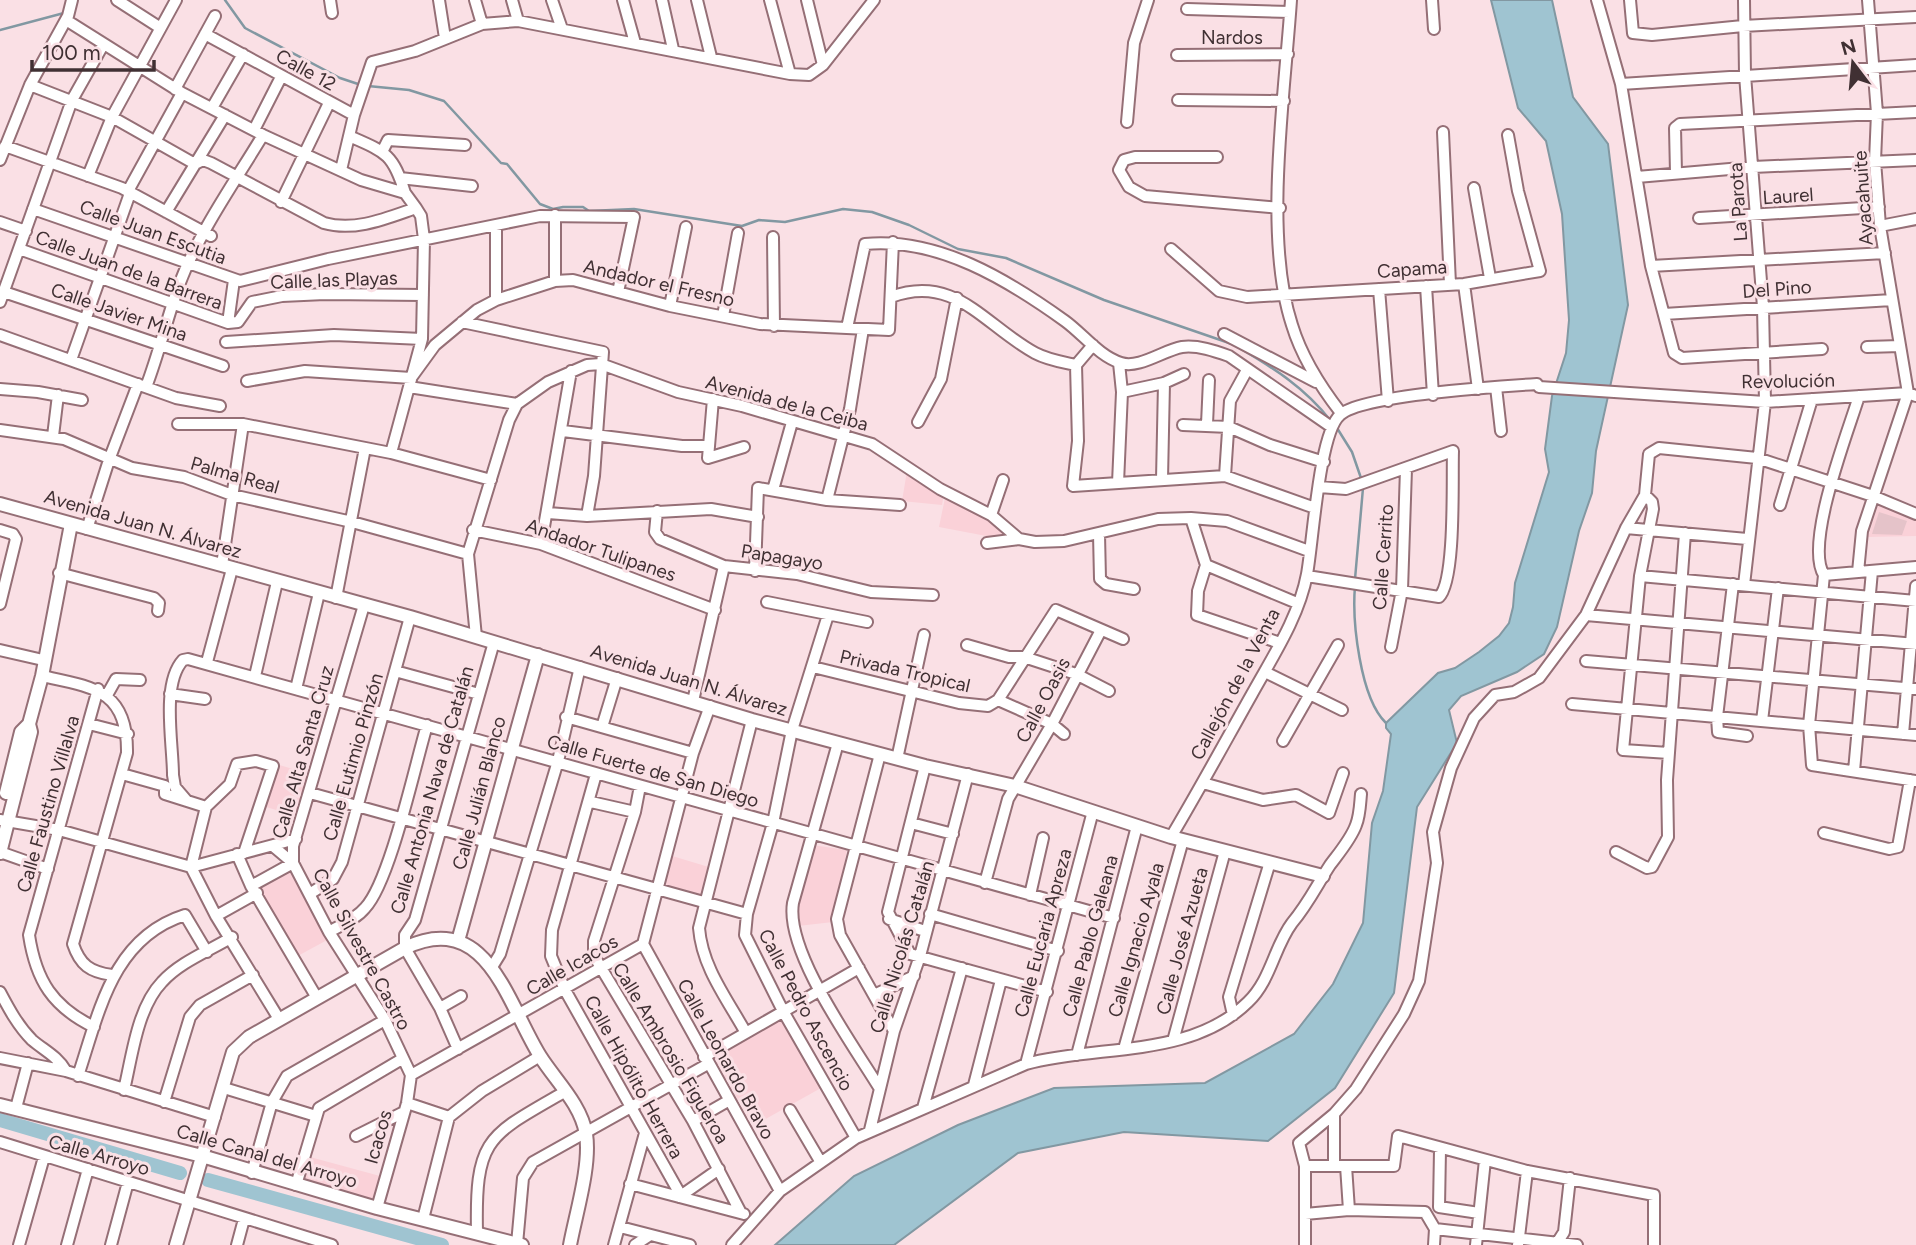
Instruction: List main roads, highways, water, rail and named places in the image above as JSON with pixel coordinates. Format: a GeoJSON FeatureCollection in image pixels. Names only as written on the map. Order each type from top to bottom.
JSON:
{"type":"FeatureCollection","features":[{"type":"Feature","properties":{"kind":"main road","name":"Avenida Juan N. Álvarez"},"geometry":{"type":"LineString","coordinates":[[0,504],[410,617],[752,720],[897,759],[1015,786],[1177,839],[1323,876]]}},
{"type":"Feature","properties":{"kind":"main road"},"geometry":{"type":"LineString","coordinates":[[0,853],[3,819],[22,732],[29,724],[42,676],[59,573],[71,524]]}},
{"type":"Feature","properties":{"kind":"main road","name":"Calle Julián Blanco"},"geometry":{"type":"LineString","coordinates":[[458,941],[538,655]]}},
{"type":"Feature","properties":{"kind":"main road"},"geometry":{"type":"LineString","coordinates":[[176,1245],[233,1052],[249,1037],[356,975],[405,948],[432,940],[458,941],[482,954],[492,967],[540,1056],[566,1091],[586,1131],[588,1153],[570,1245]]}},
{"type":"Feature","properties":{"kind":"main road","name":"Calle Canal del Arroyo"},"geometry":{"type":"LineString","coordinates":[[0,1105],[202,1156],[377,1208],[520,1244]]}},
{"type":"Feature","properties":{"kind":"water"},"geometry":{"type":"Polygon","coordinates":[[[1491,0],[1552,0],[1573,97],[1608,144],[1628,305],[1596,451],[1592,493],[1579,531],[1557,627],[1544,654],[1517,672],[1461,696],[1449,710],[1457,743],[1417,807],[1394,993],[1335,1088],[1268,1141],[1124,1132],[1018,1153],[894,1245],[775,1245],[854,1176],[958,1125],[1054,1088],[1205,1083],[1294,1034],[1333,984],[1363,923],[1372,823],[1383,791],[1391,734],[1386,723],[1438,673],[1455,668],[1479,652],[1499,636],[1509,623],[1515,583],[1549,472],[1545,449],[1552,396],[1566,353],[1569,320],[1562,214],[1546,141],[1518,108],[1491,0]]]}},
{"type":"Feature","properties":{"kind":"waterway"},"geometry":{"type":"LineString","coordinates":[[225,0],[245,28],[340,78],[361,85]]}},
{"type":"Feature","properties":{"kind":"waterway"},"geometry":{"type":"LineString","coordinates":[[0,30],[64,13]]}},
{"type":"Feature","properties":{"kind":"waterway"},"geometry":{"type":"LineString","coordinates":[[368,86],[409,90],[444,101],[501,163],[507,164],[540,204],[553,209],[634,209],[742,226],[759,220],[785,222],[843,209],[872,212],[909,225],[958,249],[1006,258],[1104,300],[1232,344]]}},
{"type":"Feature","properties":{"kind":"waterway"},"geometry":{"type":"LineString","coordinates":[[1241,349],[1289,380],[1330,420]]}},
{"type":"Feature","properties":{"kind":"waterway"},"geometry":{"type":"LineString","coordinates":[[1337,428],[1352,452],[1362,481]]}},
{"type":"Feature","properties":{"kind":"waterway"},"geometry":{"type":"LineString","coordinates":[[1355,579],[1363,488]]}},
{"type":"Feature","properties":{"kind":"waterway"},"geometry":{"type":"LineString","coordinates":[[1355,586],[1355,619],[1364,678],[1377,711],[1386,723]]}},
{"type":"Feature","properties":{"kind":"waterway"},"geometry":{"type":"LineString","coordinates":[[0,1120],[180,1173]]}},
{"type":"Feature","properties":{"kind":"waterway"},"geometry":{"type":"LineString","coordinates":[[208,1180],[442,1245]]}}]}
